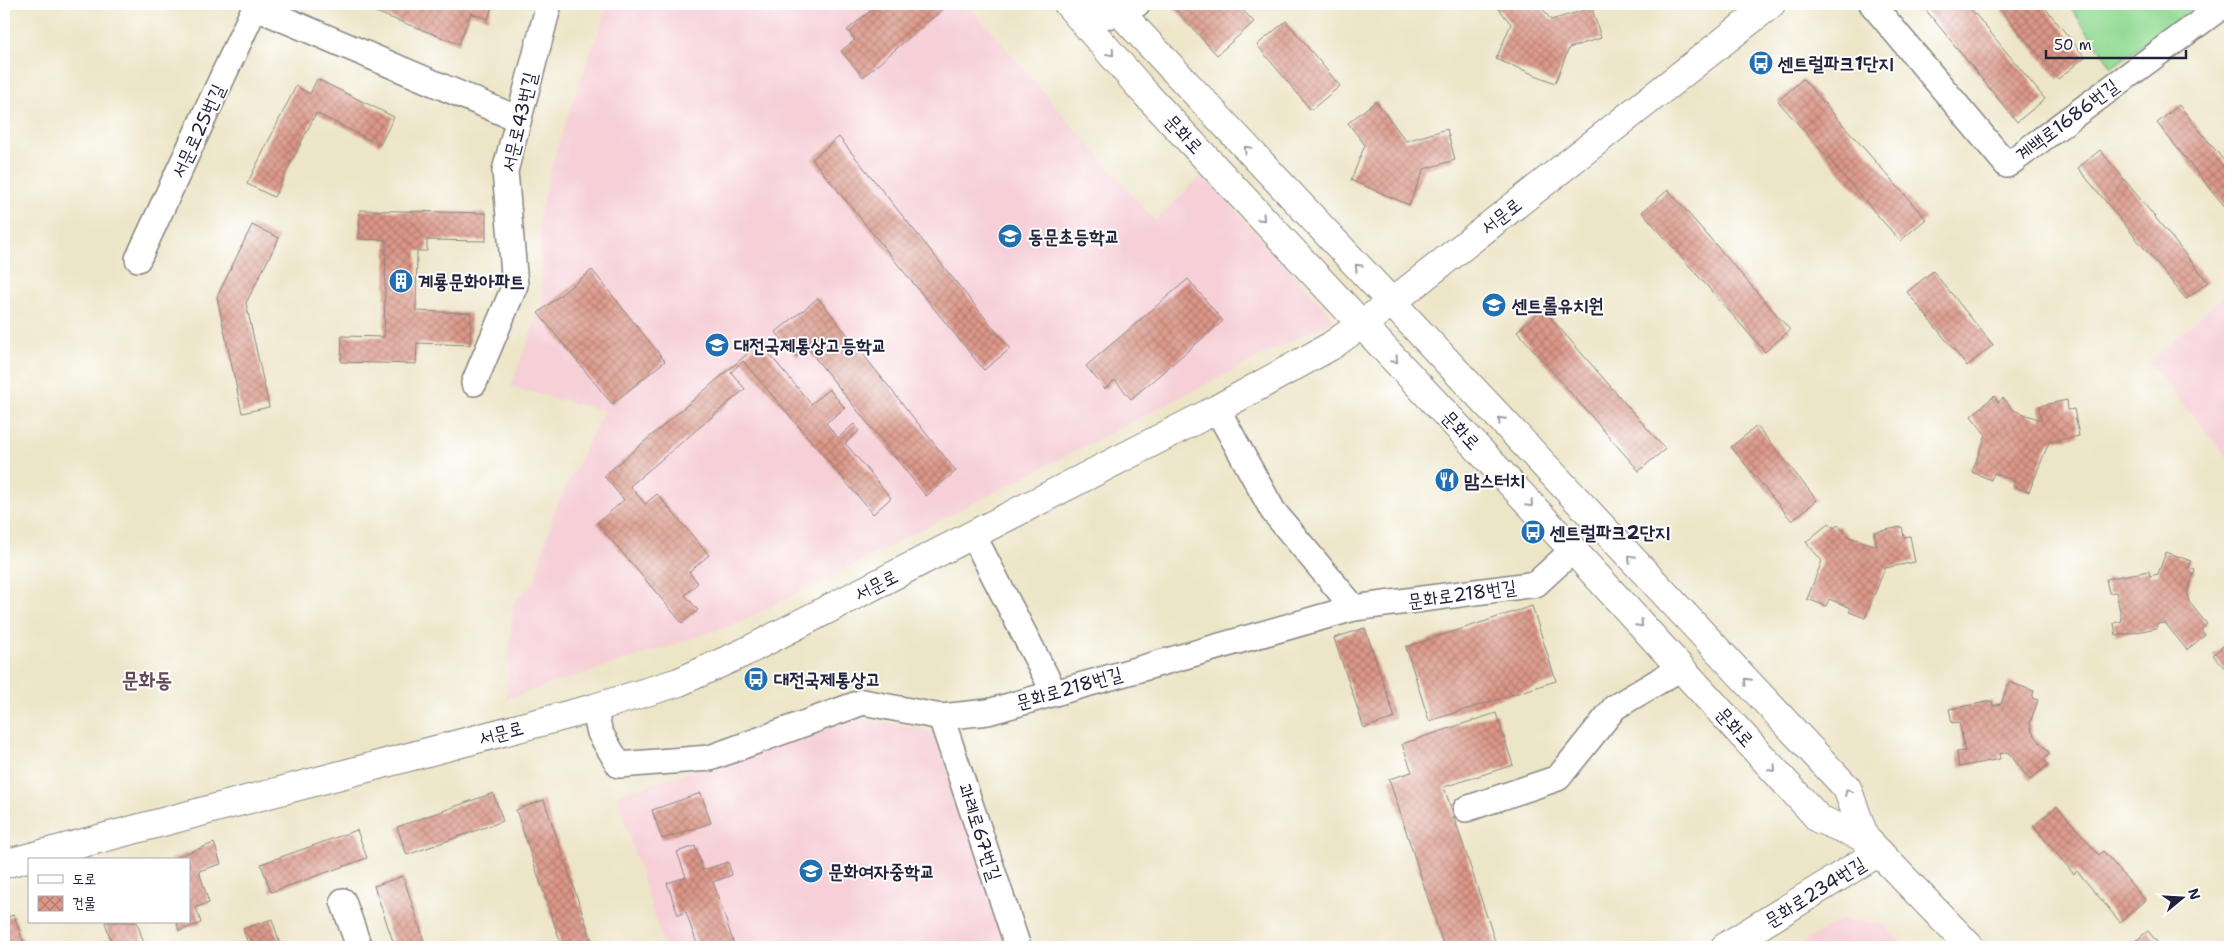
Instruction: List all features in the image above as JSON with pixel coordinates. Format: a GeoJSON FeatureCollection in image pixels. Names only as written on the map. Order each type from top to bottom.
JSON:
{"type":"FeatureCollection","features":[{"type":"Feature","properties":{"kind":"main road","name":"서문로"},"geometry":{"type":"LineString","coordinates":[[4,864],[594,708],[678,682],[744,652],[1217,409],[1331,346],[1391,303],[1771,4]]}},
{"type":"Feature","properties":{"kind":"main road","name":"문화로"},"geometry":{"type":"LineString","coordinates":[[1123,8],[1391,303],[1847,788],[1872,845]]}},
{"type":"Feature","properties":{"kind":"main road","name":"문화로"},"geometry":{"type":"LineString","coordinates":[[1074,10],[1145,93],[1573,550],[1819,819],[1872,845],[1970,947]]}},
{"type":"Feature","properties":{"kind":"main road","name":"문화로234번길"},"geometry":{"type":"LineString","coordinates":[[1725,947],[1872,845]]}},
{"type":"Feature","properties":{"kind":"street","name":"서문로43번길"},"geometry":{"type":"LineString","coordinates":[[474,383],[516,285],[505,171],[549,4]]}},
{"type":"Feature","properties":{"kind":"street","name":"계백로1686번길"},"geometry":{"type":"LineString","coordinates":[[1872,4],[2007,165],[2224,4]]}},
{"type":"Feature","properties":{"kind":"street"},"geometry":{"type":"LineString","coordinates":[[257,6],[518,119]]}},
{"type":"Feature","properties":{"kind":"street","name":"서문로25번길"},"geometry":{"type":"LineString","coordinates":[[138,259],[257,6]]}},
{"type":"Feature","properties":{"kind":"street"},"geometry":{"type":"LineString","coordinates":[[1074,10],[1123,8]]}},
{"type":"Feature","properties":{"kind":"street"},"geometry":{"type":"LineString","coordinates":[[1217,409],[1273,511],[1354,608]]}},
{"type":"Feature","properties":{"kind":"street"},"geometry":{"type":"LineString","coordinates":[[973,535],[1054,692]]}},
{"type":"Feature","properties":{"kind":"street","name":"문화로218번길"},"geometry":{"type":"LineString","coordinates":[[594,708],[600,733],[619,765],[710,758],[863,702],[941,717],[988,712],[1354,608],[1536,584],[1573,550]]}},
{"type":"Feature","properties":{"kind":"street"},"geometry":{"type":"LineString","coordinates":[[1466,809],[1558,778],[1615,707],[1681,668]]}},
{"type":"Feature","properties":{"kind":"street","name":"과례로67번길"},"geometry":{"type":"LineString","coordinates":[[941,717],[1018,947]]}},
{"type":"Feature","properties":{"kind":"street"},"geometry":{"type":"LineString","coordinates":[[343,901],[359,947]]}},
{"type":"Feature","properties":{"kind":"shaded area"},"geometry":{"type":"Polygon","coordinates":[[[608,4],[815,4],[833,10],[841,4],[967,4],[1155,221],[1203,174],[1334,319],[737,624],[506,699],[513,603],[534,582],[555,509],[604,411],[511,387],[542,302],[539,215],[558,143],[608,4]]]}},
{"type":"Feature","properties":{"kind":"shaded area"},"geometry":{"type":"Polygon","coordinates":[[[2230,289],[2230,461],[2149,363],[2230,289]]]}},
{"type":"Feature","properties":{"kind":"shaded area","name":"문화여자중학교"},"geometry":{"type":"Polygon","coordinates":[[[859,718],[935,732],[1008,947],[664,947],[616,795],[859,718]]]}},
{"type":"Feature","properties":{"kind":"shaded area"},"geometry":{"type":"Polygon","coordinates":[[[1842,919],[1883,924],[1906,947],[1795,947],[1842,919]]]}},
{"type":"Feature","properties":{"kind":"green space"},"geometry":{"type":"Polygon","coordinates":[[[2068,4],[2200,4],[2112,67],[2068,4]]]}},
{"type":"Feature","properties":{"kind":"building"},"geometry":{"type":"Polygon","coordinates":[[[361,4],[493,4],[488,19],[471,13],[459,44],[360,6],[361,4]]]}},
{"type":"Feature","properties":{"kind":"building"},"geometry":{"type":"Polygon","coordinates":[[[879,4],[939,4],[943,9],[863,77],[841,51],[855,40],[847,30],[879,4]]]}},
{"type":"Feature","properties":{"kind":"building"},"geometry":{"type":"Polygon","coordinates":[[[1179,4],[1237,4],[1254,22],[1217,55],[1174,8],[1179,4]]]}},
{"type":"Feature","properties":{"kind":"building"},"geometry":{"type":"Polygon","coordinates":[[[1495,4],[1539,4],[1551,20],[1592,8],[1601,38],[1569,48],[1555,83],[1496,59],[1511,24],[1495,4]]]}},
{"type":"Feature","properties":{"kind":"building"},"geometry":{"type":"Polygon","coordinates":[[[1921,4],[1967,4],[2045,99],[2017,122],[1921,4]]]}},
{"type":"Feature","properties":{"kind":"building"},"geometry":{"type":"Polygon","coordinates":[[[1996,4],[2042,4],[2085,57],[2058,79],[1996,4]]]}},
{"type":"Feature","properties":{"kind":"building"},"geometry":{"type":"Polygon","coordinates":[[[1286,21],[1340,86],[1311,110],[1257,45],[1286,21]]]}},
{"type":"Feature","properties":{"kind":"building"},"geometry":{"type":"Polygon","coordinates":[[[317,79],[394,117],[380,145],[316,113],[274,197],[247,184],[296,86],[310,94],[317,79]]]}},
{"type":"Feature","properties":{"kind":"building"},"geometry":{"type":"Polygon","coordinates":[[[1803,79],[1926,219],[1900,241],[1778,101],[1803,79]]]}},
{"type":"Feature","properties":{"kind":"building"},"geometry":{"type":"Polygon","coordinates":[[[1376,101],[1406,141],[1447,129],[1455,160],[1424,169],[1409,205],[1351,180],[1365,145],[1348,123],[1376,101]]]}},
{"type":"Feature","properties":{"kind":"building"},"geometry":{"type":"Polygon","coordinates":[[[2179,105],[2230,168],[2230,213],[2157,123],[2179,105]]]}},
{"type":"Feature","properties":{"kind":"building"},"geometry":{"type":"Polygon","coordinates":[[[839,137],[1010,349],[984,370],[812,159],[839,137]]]}},
{"type":"Feature","properties":{"kind":"building"},"geometry":{"type":"Polygon","coordinates":[[[2100,150],[2208,282],[2186,299],[2078,168],[2100,150]]]}},
{"type":"Feature","properties":{"kind":"building"},"geometry":{"type":"Polygon","coordinates":[[[1668,190],[1790,330],[1765,352],[1642,212],[1668,190]]]}},
{"type":"Feature","properties":{"kind":"building","name":"계룡문화아파트"},"geometry":{"type":"Polygon","coordinates":[[[360,210],[486,213],[486,241],[427,240],[427,251],[417,251],[416,311],[471,313],[470,345],[417,343],[416,364],[341,362],[342,336],[384,337],[386,240],[359,239],[360,210]]]}},
{"type":"Feature","properties":{"kind":"building"},"geometry":{"type":"Polygon","coordinates":[[[252,225],[279,238],[246,303],[269,407],[242,413],[217,297],[252,225]]]}},
{"type":"Feature","properties":{"kind":"building"},"geometry":{"type":"Polygon","coordinates":[[[592,270],[665,361],[612,404],[538,313],[592,270]]]}},
{"type":"Feature","properties":{"kind":"building"},"geometry":{"type":"Polygon","coordinates":[[[1933,271],[1993,345],[1967,366],[1907,292],[1933,271]]]}},
{"type":"Feature","properties":{"kind":"building"},"geometry":{"type":"Polygon","coordinates":[[[1188,279],[1223,321],[1131,399],[1115,380],[1105,389],[1086,366],[1188,279]]]}},
{"type":"Feature","properties":{"kind":"building"},"geometry":{"type":"Polygon","coordinates":[[[818,298],[956,471],[926,496],[808,349],[797,357],[776,332],[818,298]]]}},
{"type":"Feature","properties":{"kind":"building"},"geometry":{"type":"Polygon","coordinates":[[[1543,309],[1665,449],[1639,471],[1517,331],[1543,309]]]}},
{"type":"Feature","properties":{"kind":"building"},"geometry":{"type":"Polygon","coordinates":[[[760,343],[811,404],[829,389],[845,408],[826,423],[838,438],[854,424],[859,431],[845,443],[891,498],[873,514],[743,361],[731,372],[745,389],[630,486],[645,504],[657,494],[709,555],[689,572],[698,583],[685,595],[698,610],[682,623],[597,523],[624,500],[604,476],[760,343]]]}},
{"type":"Feature","properties":{"kind":"building"},"geometry":{"type":"Polygon","coordinates":[[[1994,396],[1998,402],[2003,398],[2013,410],[2041,420],[2039,406],[2067,400],[2068,410],[2074,409],[2079,436],[2049,442],[2029,492],[2013,486],[2015,481],[1994,473],[1991,480],[1972,472],[1986,435],[1971,416],[1994,396]]]}},
{"type":"Feature","properties":{"kind":"building"},"geometry":{"type":"Polygon","coordinates":[[[1757,426],[1817,500],[1792,521],[1731,447],[1757,426]]]}},
{"type":"Feature","properties":{"kind":"building"},"geometry":{"type":"Polygon","coordinates":[[[1829,523],[1834,528],[1838,525],[1849,537],[1877,546],[1874,532],[1902,527],[1904,537],[1910,536],[1915,562],[1885,568],[1865,618],[1849,612],[1851,608],[1829,599],[1826,606],[1807,599],[1822,561],[1806,542],[1829,523]]]}},
{"type":"Feature","properties":{"kind":"building"},"geometry":{"type":"Polygon","coordinates":[[[2166,552],[2191,561],[2189,568],[2195,570],[2187,593],[2189,602],[2207,624],[2201,629],[2205,635],[2187,650],[2165,623],[2156,624],[2157,628],[2116,636],[2114,623],[2122,621],[2116,592],[2109,593],[2106,579],[2149,571],[2150,576],[2158,574],[2166,552]]]}},
{"type":"Feature","properties":{"kind":"building"},"geometry":{"type":"Polygon","coordinates":[[[1532,606],[1556,681],[1429,721],[1406,647],[1532,606]]]}},
{"type":"Feature","properties":{"kind":"building"},"geometry":{"type":"Polygon","coordinates":[[[1365,628],[1395,718],[1364,728],[1334,638],[1365,628]]]}},
{"type":"Feature","properties":{"kind":"building"},"geometry":{"type":"Polygon","coordinates":[[[2230,640],[2230,674],[2213,655],[2230,640]]]}},
{"type":"Feature","properties":{"kind":"building"},"geometry":{"type":"Polygon","coordinates":[[[2009,682],[2034,691],[2032,698],[2038,700],[2030,723],[2032,732],[2050,754],[2044,759],[2048,765],[2030,780],[2008,752],[1999,754],[2000,759],[1959,767],[1957,752],[1965,751],[1959,722],[1952,723],[1949,709],[1992,701],[1993,706],[2001,704],[2009,682]]]}},
{"type":"Feature","properties":{"kind":"building"},"geometry":{"type":"Polygon","coordinates":[[[1496,713],[1513,765],[1444,787],[1497,947],[1444,947],[1389,779],[1412,772],[1402,744],[1496,713]]]}},
{"type":"Feature","properties":{"kind":"building"},"geometry":{"type":"Polygon","coordinates":[[[493,793],[503,821],[407,855],[397,827],[493,793]]]}},
{"type":"Feature","properties":{"kind":"building"},"geometry":{"type":"Polygon","coordinates":[[[701,793],[711,823],[662,839],[652,810],[701,793]]]}},
{"type":"Feature","properties":{"kind":"building"},"geometry":{"type":"Polygon","coordinates":[[[544,800],[594,947],[562,947],[516,810],[544,800]]]}},
{"type":"Feature","properties":{"kind":"building"},"geometry":{"type":"Polygon","coordinates":[[[2057,806],[2099,855],[2103,851],[2145,900],[2120,922],[2077,871],[2074,874],[2033,826],[2057,806]]]}},
{"type":"Feature","properties":{"kind":"building"},"geometry":{"type":"Polygon","coordinates":[[[357,830],[367,858],[271,892],[261,864],[357,830]]]}},
{"type":"Feature","properties":{"kind":"building"},"geometry":{"type":"Polygon","coordinates":[[[214,843],[221,864],[199,871],[209,903],[196,907],[201,923],[179,931],[177,924],[190,924],[190,858],[174,858],[214,843]]]}},
{"type":"Feature","properties":{"kind":"building"},"geometry":{"type":"Polygon","coordinates":[[[695,846],[703,870],[728,862],[732,875],[713,882],[735,947],[698,947],[686,912],[678,915],[667,883],[686,877],[677,852],[695,846]]]}},
{"type":"Feature","properties":{"kind":"building"},"geometry":{"type":"Polygon","coordinates":[[[403,876],[426,947],[395,947],[374,886],[403,876]]]}},
{"type":"Feature","properties":{"kind":"building"},"geometry":{"type":"Polygon","coordinates":[[[14,915],[25,947],[4,947],[4,918],[14,915]]]}},
{"type":"Feature","properties":{"kind":"building"},"geometry":{"type":"Polygon","coordinates":[[[272,919],[281,947],[249,947],[243,929],[272,919]]]}},
{"type":"Feature","properties":{"kind":"building"},"geometry":{"type":"Polygon","coordinates":[[[106,924],[138,924],[145,947],[113,947],[106,924]]]}},
{"type":"Feature","properties":{"kind":"building"},"geometry":{"type":"Polygon","coordinates":[[[2148,931],[2161,947],[2128,947],[2148,931]]]}},
{"type":"Feature","properties":{"kind":"place","name":"센트럴파크1단지"},"geometry":{"type":"Point","coordinates":[1761,63]}},
{"type":"Feature","properties":{"kind":"place","name":"동문초등학교"},"geometry":{"type":"Point","coordinates":[1010,236]}},
{"type":"Feature","properties":{"kind":"place","name":"계룡문화아파트"},"geometry":{"type":"Point","coordinates":[401,281]}},
{"type":"Feature","properties":{"kind":"place","name":"센트롤유치원"},"geometry":{"type":"Point","coordinates":[1494,305]}},
{"type":"Feature","properties":{"kind":"place","name":"대전국제통상고등학교"},"geometry":{"type":"Point","coordinates":[717,345]}},
{"type":"Feature","properties":{"kind":"place","name":"맘스터치"},"geometry":{"type":"Point","coordinates":[1447,480]}},
{"type":"Feature","properties":{"kind":"place","name":"센트럴파크2단지"},"geometry":{"type":"Point","coordinates":[1533,532]}},
{"type":"Feature","properties":{"kind":"place","name":"대전국제통상고"},"geometry":{"type":"Point","coordinates":[756,679]}},
{"type":"Feature","properties":{"kind":"place","name":"문화여자중학교"},"geometry":{"type":"Point","coordinates":[811,871]}},
{"type":"Feature","properties":{"kind":"district","name":"문화동"},"geometry":{"type":"Point","coordinates":[147,680]}}]}
